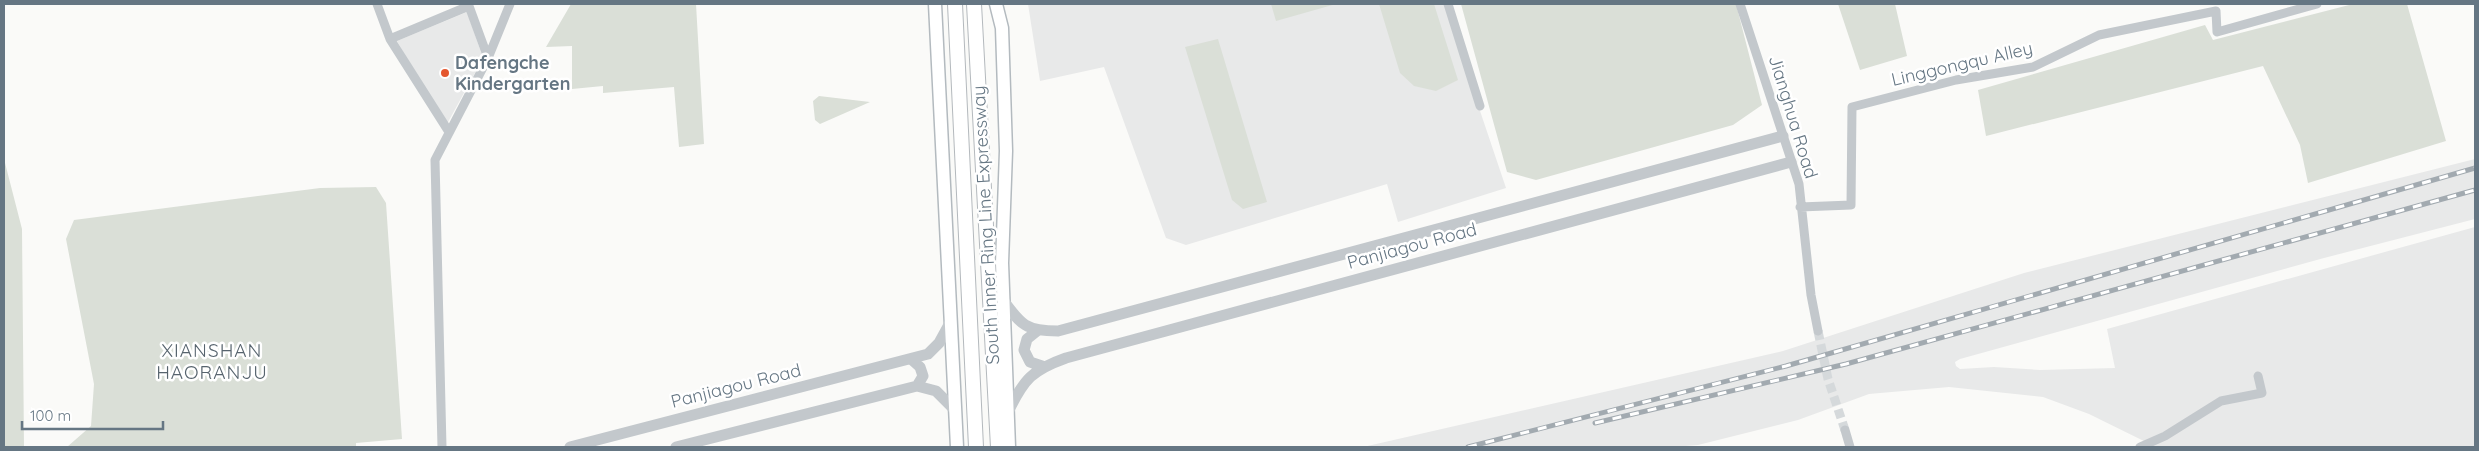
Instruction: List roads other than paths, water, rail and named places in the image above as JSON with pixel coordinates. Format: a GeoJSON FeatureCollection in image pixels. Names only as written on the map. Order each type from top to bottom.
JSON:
{"type":"FeatureCollection","features":[{"type":"Feature","properties":{"kind":"highway","name":"South Inner Ring Line Expressway"},"geometry":{"type":"LineString","coordinates":[[955,4],[976,447]]}},
{"type":"Feature","properties":{"kind":"highway","name":"South Inner Ring Line Expressway"},"geometry":{"type":"LineString","coordinates":[[974,4],[998,447]]}},
{"type":"Feature","properties":{"kind":"main road"},"geometry":{"type":"LineString","coordinates":[[935,4],[957,447]]}},
{"type":"Feature","properties":{"kind":"main road"},"geometry":{"type":"LineString","coordinates":[[996,4],[1002,28],[1006,142],[1002,263],[1009,447]]}},
{"type":"Feature","properties":{"kind":"main road"},"geometry":{"type":"LineString","coordinates":[[947,260],[967,258]]}},
{"type":"Feature","properties":{"kind":"street"},"geometry":{"type":"LineString","coordinates":[[377,4],[390,39],[449,132]]}},
{"type":"Feature","properties":{"kind":"street"},"geometry":{"type":"LineString","coordinates":[[442,447],[435,160],[488,58],[510,4]]}},
{"type":"Feature","properties":{"kind":"street"},"geometry":{"type":"LineString","coordinates":[[1448,4],[1480,106]]}},
{"type":"Feature","properties":{"kind":"street","name":"Jianghua Road"},"geometry":{"type":"LineString","coordinates":[[1740,4],[1798,184],[1818,331]]}},
{"type":"Feature","properties":{"kind":"street","name":"Linggongqu Alley"},"geometry":{"type":"LineString","coordinates":[[1800,207],[1850,204],[1852,107],[1956,80],[2033,67],[2099,35],[2216,12],[2217,32],[2317,4]]}},
{"type":"Feature","properties":{"kind":"street"},"geometry":{"type":"LineString","coordinates":[[390,39],[469,6],[488,58]]}},
{"type":"Feature","properties":{"kind":"street","name":"Panjiagou Road"},"geometry":{"type":"LineString","coordinates":[[1037,331],[1058,331],[1783,136]]}},
{"type":"Feature","properties":{"kind":"street","name":"Panjiagou Road"},"geometry":{"type":"LineString","coordinates":[[1008,412],[1020,387],[1042,366],[1791,162]]}},
{"type":"Feature","properties":{"kind":"street"},"geometry":{"type":"LineString","coordinates":[[1004,300],[1020,323],[1037,331],[1028,339],[1024,350],[1030,362],[1042,366]]}},
{"type":"Feature","properties":{"kind":"street","name":"Panjiagou Road"},"geometry":{"type":"LineString","coordinates":[[570,447],[928,354],[939,343],[950,322]]}},
{"type":"Feature","properties":{"kind":"street"},"geometry":{"type":"LineString","coordinates":[[911,359],[920,367],[923,376],[917,386]]}},
{"type":"Feature","properties":{"kind":"street"},"geometry":{"type":"LineString","coordinates":[[2140,447],[2165,436],[2221,401],[2262,393],[2258,376]]}},
{"type":"Feature","properties":{"kind":"street"},"geometry":{"type":"LineString","coordinates":[[676,447],[917,386],[936,391],[955,410]]}},
{"type":"Feature","properties":{"kind":"street"},"geometry":{"type":"LineString","coordinates":[[1845,430],[1850,447]]}},
{"type":"Feature","properties":{"kind":"tunnel"},"geometry":{"type":"LineString","coordinates":[[1818,331],[1828,379],[1845,430]]}},
{"type":"Feature","properties":{"kind":"railway"},"geometry":{"type":"LineString","coordinates":[[1468,447],[1786,366],[2475,168]]}},
{"type":"Feature","properties":{"kind":"railway"},"geometry":{"type":"LineString","coordinates":[[1595,423],[1846,364],[2475,190]]}},
{"type":"Feature","properties":{"kind":"place","name":"Dafengche Kindergarten"},"geometry":{"type":"Point","coordinates":[445,73]}},
{"type":"Feature","properties":{"kind":"district","name":"XIANSHAN HAORANJU"},"geometry":{"type":"Point","coordinates":[212,361]}}]}
